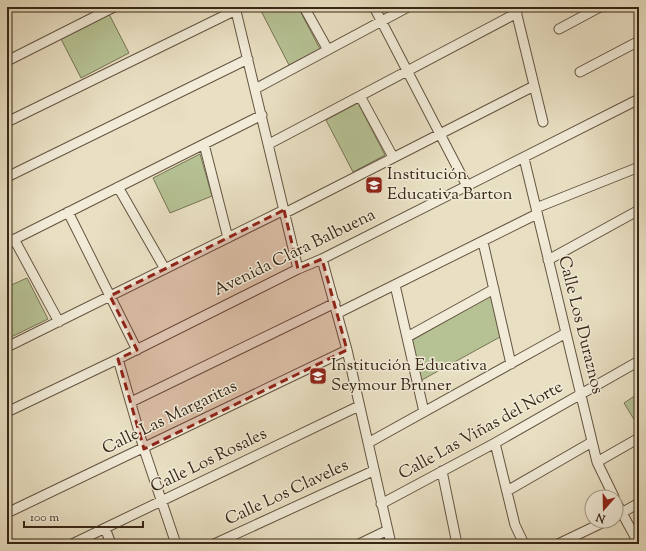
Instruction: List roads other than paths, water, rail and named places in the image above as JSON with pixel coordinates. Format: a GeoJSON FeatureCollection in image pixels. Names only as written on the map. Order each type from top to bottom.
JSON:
{"type":"FeatureCollection","features":[{"type":"Feature","properties":{"kind":"street"},"geometry":{"type":"LineString","coordinates":[[7,61],[114,7]]}},
{"type":"Feature","properties":{"kind":"street"},"geometry":{"type":"LineString","coordinates":[[304,7],[328,50]]}},
{"type":"Feature","properties":{"kind":"street"},"geometry":{"type":"LineString","coordinates":[[374,7],[468,186]]}},
{"type":"Feature","properties":{"kind":"street"},"geometry":{"type":"LineString","coordinates":[[255,89],[408,7]]}},
{"type":"Feature","properties":{"kind":"street"},"geometry":{"type":"LineString","coordinates":[[559,28],[600,7]]}},
{"type":"Feature","properties":{"kind":"street"},"geometry":{"type":"LineString","coordinates":[[7,122],[235,9],[262,115],[298,269]]}},
{"type":"Feature","properties":{"kind":"street"},"geometry":{"type":"LineString","coordinates":[[269,144],[407,71],[516,10],[542,122]]}},
{"type":"Feature","properties":{"kind":"street"},"geometry":{"type":"LineString","coordinates":[[580,72],[639,40]]}},
{"type":"Feature","properties":{"kind":"street"},"geometry":{"type":"LineString","coordinates":[[7,177],[248,59]]}},
{"type":"Feature","properties":{"kind":"street"},"geometry":{"type":"LineString","coordinates":[[7,347],[228,238],[285,212],[534,86]]}},
{"type":"Feature","properties":{"kind":"street"},"geometry":{"type":"LineString","coordinates":[[360,96],[393,157]]}},
{"type":"Feature","properties":{"kind":"street","name":"Avenida Clara Balbuena"},"geometry":{"type":"LineString","coordinates":[[7,412],[137,350],[298,269],[322,259],[639,99]]}},
{"type":"Feature","properties":{"kind":"street"},"geometry":{"type":"LineString","coordinates":[[59,322],[10,241],[262,115]]}},
{"type":"Feature","properties":{"kind":"street"},"geometry":{"type":"LineString","coordinates":[[204,144],[228,238]]}},
{"type":"Feature","properties":{"kind":"street","name":"Calle Los Duraznos"},"geometry":{"type":"LineString","coordinates":[[524,158],[597,462],[610,489]]}},
{"type":"Feature","properties":{"kind":"street"},"geometry":{"type":"LineString","coordinates":[[338,313],[483,242],[536,211],[639,167]]}},
{"type":"Feature","properties":{"kind":"street"},"geometry":{"type":"LineString","coordinates":[[118,187],[165,269]]}},
{"type":"Feature","properties":{"kind":"street"},"geometry":{"type":"LineString","coordinates":[[548,260],[639,210]]}},
{"type":"Feature","properties":{"kind":"street"},"geometry":{"type":"LineString","coordinates":[[68,212],[137,350]]}},
{"type":"Feature","properties":{"kind":"street"},"geometry":{"type":"LineString","coordinates":[[483,242],[511,364]]}},
{"type":"Feature","properties":{"kind":"street"},"geometry":{"type":"LineString","coordinates":[[322,259],[347,350],[373,471],[391,544]]}},
{"type":"Feature","properties":{"kind":"street"},"geometry":{"type":"LineString","coordinates":[[395,285],[424,412]]}},
{"type":"Feature","properties":{"kind":"street"},"geometry":{"type":"LineString","coordinates":[[407,337],[494,289]]}},
{"type":"Feature","properties":{"kind":"street"},"geometry":{"type":"LineString","coordinates":[[131,402],[335,303]]}},
{"type":"Feature","properties":{"kind":"street"},"geometry":{"type":"LineString","coordinates":[[368,443],[566,333]]}},
{"type":"Feature","properties":{"kind":"street","name":"Calle Las Margaritas"},"geometry":{"type":"LineString","coordinates":[[7,513],[144,449],[347,350]]}},
{"type":"Feature","properties":{"kind":"street"},"geometry":{"type":"LineString","coordinates":[[118,359],[160,502],[176,544]]}},
{"type":"Feature","properties":{"kind":"street","name":"Calle Las Viñas del Norte"},"geometry":{"type":"LineString","coordinates":[[381,504],[495,443],[639,361]]}},
{"type":"Feature","properties":{"kind":"street","name":"Calle Los Rosales"},"geometry":{"type":"LineString","coordinates":[[72,544],[359,406]]}},
{"type":"Feature","properties":{"kind":"street"},"geometry":{"type":"LineString","coordinates":[[597,462],[639,438]]}},
{"type":"Feature","properties":{"kind":"street"},"geometry":{"type":"LineString","coordinates":[[507,491],[592,442]]}},
{"type":"Feature","properties":{"kind":"street"},"geometry":{"type":"LineString","coordinates":[[495,443],[515,525],[524,544]]}},
{"type":"Feature","properties":{"kind":"street","name":"Calle Los Claveles"},"geometry":{"type":"LineString","coordinates":[[214,544],[373,471]]}},
{"type":"Feature","properties":{"kind":"street"},"geometry":{"type":"LineString","coordinates":[[442,471],[457,544]]}},
{"type":"Feature","properties":{"kind":"street"},"geometry":{"type":"LineString","coordinates":[[624,512],[639,504]]}},
{"type":"Feature","properties":{"kind":"street"},"geometry":{"type":"LineString","coordinates":[[624,522],[639,544]]}},
{"type":"Feature","properties":{"kind":"street"},"geometry":{"type":"LineString","coordinates":[[105,528],[111,544]]}},
{"type":"Feature","properties":{"kind":"street"},"geometry":{"type":"LineString","coordinates":[[558,544],[589,529]]}},
{"type":"Feature","properties":{"kind":"street"},"geometry":{"type":"LineString","coordinates":[[359,544],[388,530]]}},
{"type":"Feature","properties":{"kind":"place","name":"Institución Educativa Barton"},"geometry":{"type":"Point","coordinates":[374,185]}},
{"type":"Feature","properties":{"kind":"place","name":"Institución Educativa Seymour Bruner"},"geometry":{"type":"Point","coordinates":[318,376]}}]}
